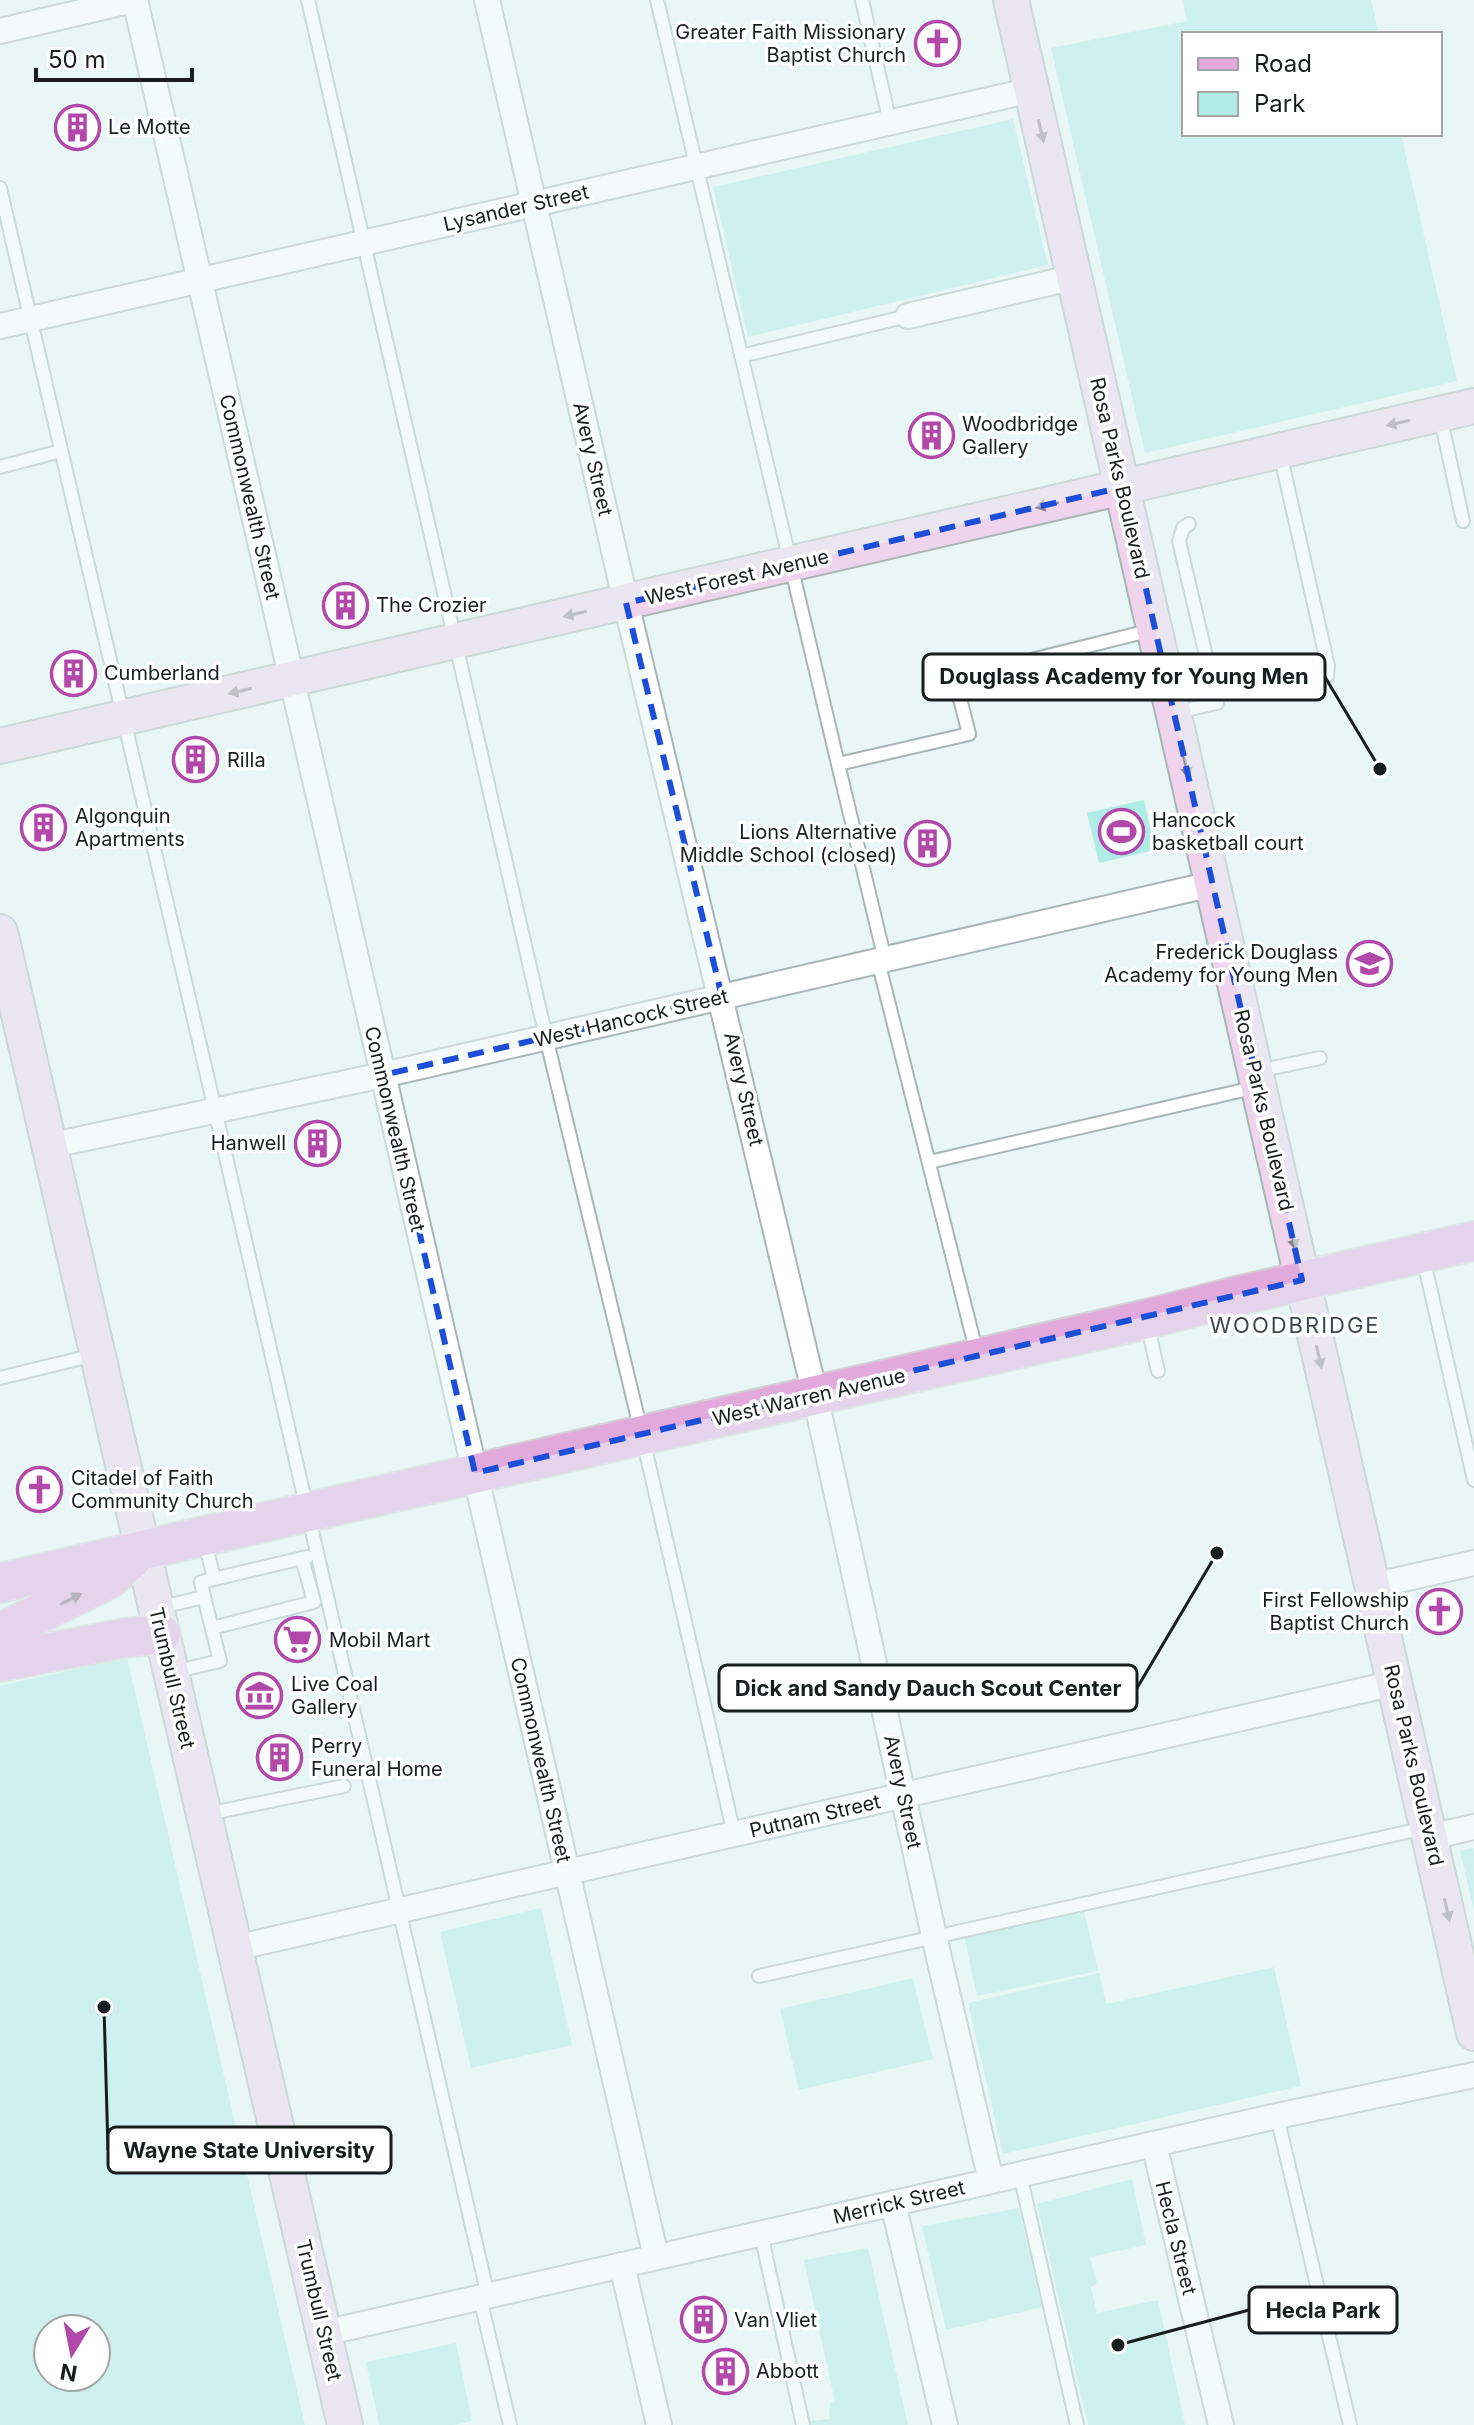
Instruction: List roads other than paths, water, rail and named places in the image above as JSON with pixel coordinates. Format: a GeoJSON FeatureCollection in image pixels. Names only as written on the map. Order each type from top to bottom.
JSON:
{"type":"FeatureCollection","features":[{"type":"Feature","properties":{"kind":"main road","name":"West Warren Avenue"},"geometry":{"type":"LineString","coordinates":[[0,1583],[1474,1241]]}},
{"type":"Feature","properties":{"kind":"main road","name":"West Warren Avenue"},"geometry":{"type":"LineString","coordinates":[[0,1633],[109,1579],[143,1549]]}},
{"type":"Feature","properties":{"kind":"main road"},"geometry":{"type":"LineString","coordinates":[[0,1662],[125,1638],[158,1621]]}},
{"type":"Feature","properties":{"kind":"street"},"geometry":{"type":"LineString","coordinates":[[0,31],[134,0]]}},
{"type":"Feature","properties":{"kind":"street","name":"Commonwealth Street"},"geometry":{"type":"LineString","coordinates":[[134,0],[656,2257]]}},
{"type":"Feature","properties":{"kind":"street","name":"Avery Street"},"geometry":{"type":"LineString","coordinates":[[487,0],[626,603],[815,1395],[991,2181]]}},
{"type":"Feature","properties":{"kind":"street","name":"Rosa Parks Boulevard"},"geometry":{"type":"LineString","coordinates":[[1011,0],[1474,2033]]}},
{"type":"Feature","properties":{"kind":"street","name":"Lysander Street"},"geometry":{"type":"LineString","coordinates":[[0,326],[1032,90]]}},
{"type":"Feature","properties":{"kind":"street"},"geometry":{"type":"LineString","coordinates":[[908,316],[1075,277]]}},
{"type":"Feature","properties":{"kind":"street","name":"West Forest Avenue"},"geometry":{"type":"LineString","coordinates":[[0,746],[1474,406]]}},
{"type":"Feature","properties":{"kind":"street","name":"West Hancock Street"},"geometry":{"type":"LineString","coordinates":[[48,1146],[383,1075],[1212,884]]}},
{"type":"Feature","properties":{"kind":"street","name":"Trumbull Street"},"geometry":{"type":"LineString","coordinates":[[0,932],[345,2425]]}},
{"type":"Feature","properties":{"kind":"street"},"geometry":{"type":"LineString","coordinates":[[1372,1586],[1474,1563]]}},
{"type":"Feature","properties":{"kind":"street","name":"Putnam Street"},"geometry":{"type":"LineString","coordinates":[[235,1948],[1395,1683]]}},
{"type":"Feature","properties":{"kind":"street"},"geometry":{"type":"LineString","coordinates":[[1429,1832],[1474,1827]]}},
{"type":"Feature","properties":{"kind":"street","name":"Merrick Street"},"geometry":{"type":"LineString","coordinates":[[324,2333],[1277,2116],[1474,2075]]}},
{"type":"Feature","properties":{"kind":"street","name":"Hecla Street"},"geometry":{"type":"LineString","coordinates":[[1154,2144],[1221,2425]]}},
{"type":"Feature","properties":{"kind":"street"},"geometry":{"type":"LineString","coordinates":[[893,2203],[945,2425]]}},
{"type":"Feature","properties":{"kind":"street"},"geometry":{"type":"LineString","coordinates":[[622,2265],[659,2425]]}},
{"type":"Feature","properties":{"kind":"lane"},"geometry":{"type":"LineString","coordinates":[[308,0],[546,1037],[734,1834]]}},
{"type":"Feature","properties":{"kind":"lane"},"geometry":{"type":"LineString","coordinates":[[657,0],[929,1162],[978,1358]]}},
{"type":"Feature","properties":{"kind":"lane"},"geometry":{"type":"LineString","coordinates":[[862,0],[890,123]]}},
{"type":"Feature","properties":{"kind":"lane"},"geometry":{"type":"LineString","coordinates":[[0,188],[217,1109],[484,2297],[510,2425]]}},
{"type":"Feature","properties":{"kind":"lane"},"geometry":{"type":"LineString","coordinates":[[741,356],[908,316]]}},
{"type":"Feature","properties":{"kind":"lane"},"geometry":{"type":"LineString","coordinates":[[1440,414],[1463,521]]}},
{"type":"Feature","properties":{"kind":"lane"},"geometry":{"type":"LineString","coordinates":[[0,467],[61,451]]}},
{"type":"Feature","properties":{"kind":"lane"},"geometry":{"type":"LineString","coordinates":[[1279,451],[1328,666],[1327,676],[1317,683]]}},
{"type":"Feature","properties":{"kind":"lane"},"geometry":{"type":"LineString","coordinates":[[1174,713],[1217,703],[1179,541],[1183,528],[1189,524]]}},
{"type":"Feature","properties":{"kind":"lane"},"geometry":{"type":"LineString","coordinates":[[838,764],[969,734],[955,679],[1155,629]]}},
{"type":"Feature","properties":{"kind":"lane"},"geometry":{"type":"LineString","coordinates":[[929,1162],[1257,1079],[1320,1058]]}},
{"type":"Feature","properties":{"kind":"lane"},"geometry":{"type":"LineString","coordinates":[[1422,1254],[1474,1480]]}},
{"type":"Feature","properties":{"kind":"lane"},"geometry":{"type":"LineString","coordinates":[[1147,1319],[1158,1371]]}},
{"type":"Feature","properties":{"kind":"lane"},"geometry":{"type":"LineString","coordinates":[[0,1378],[97,1355]]}},
{"type":"Feature","properties":{"kind":"lane"},"geometry":{"type":"LineString","coordinates":[[203,1535],[214,1578]]}},
{"type":"Feature","properties":{"kind":"lane"},"geometry":{"type":"LineString","coordinates":[[170,1673],[220,1661],[201,1582],[251,1575],[316,1555]]}},
{"type":"Feature","properties":{"kind":"lane"},"geometry":{"type":"LineString","coordinates":[[212,1628],[238,1617],[314,1602],[302,1558]]}},
{"type":"Feature","properties":{"kind":"lane"},"geometry":{"type":"LineString","coordinates":[[158,1621],[204,1597]]}},
{"type":"Feature","properties":{"kind":"lane"},"geometry":{"type":"LineString","coordinates":[[203,1814],[344,1786]]}},
{"type":"Feature","properties":{"kind":"lane"},"geometry":{"type":"LineString","coordinates":[[759,1976],[1429,1832]]}},
{"type":"Feature","properties":{"kind":"lane"},"geometry":{"type":"LineString","coordinates":[[1277,2116],[1350,2425]]}},
{"type":"Feature","properties":{"kind":"lane"},"geometry":{"type":"LineString","coordinates":[[1020,2174],[1077,2425]]}},
{"type":"Feature","properties":{"kind":"lane"},"geometry":{"type":"LineString","coordinates":[[761,2234],[803,2425]]}},
{"type":"Feature","properties":{"kind":"place","name":"Greater Faith Missionary Baptist Church"},"geometry":{"type":"Point","coordinates":[937,43]}},
{"type":"Feature","properties":{"kind":"place","name":"Le Motte"},"geometry":{"type":"Point","coordinates":[77,127]}},
{"type":"Feature","properties":{"kind":"place","name":"Woodbridge Gallery"},"geometry":{"type":"Point","coordinates":[931,435]}},
{"type":"Feature","properties":{"kind":"place","name":"The Crozier"},"geometry":{"type":"Point","coordinates":[345,605]}},
{"type":"Feature","properties":{"kind":"place","name":"Cumberland"},"geometry":{"type":"Point","coordinates":[73,673]}},
{"type":"Feature","properties":{"kind":"place","name":"Rilla"},"geometry":{"type":"Point","coordinates":[196,760]}},
{"type":"Feature","properties":{"kind":"place","name":"Douglass Academy for Young Men"},"geometry":{"type":"Point","coordinates":[1380,769]}},
{"type":"Feature","properties":{"kind":"place","name":"Algonquin Apartments"},"geometry":{"type":"Point","coordinates":[44,827]}},
{"type":"Feature","properties":{"kind":"place","name":"Hancock basketball court"},"geometry":{"type":"Point","coordinates":[1121,832]}},
{"type":"Feature","properties":{"kind":"place","name":"Lions Alternative Middle School (closed)"},"geometry":{"type":"Point","coordinates":[928,843]}},
{"type":"Feature","properties":{"kind":"place","name":"Frederick Douglass Academy for Young Men"},"geometry":{"type":"Point","coordinates":[1369,963]}},
{"type":"Feature","properties":{"kind":"place","name":"Hanwell"},"geometry":{"type":"Point","coordinates":[317,1143]}},
{"type":"Feature","properties":{"kind":"place","name":"Citadel of Faith Community Church"},"geometry":{"type":"Point","coordinates":[40,1490]}},
{"type":"Feature","properties":{"kind":"place","name":"Dick and Sandy Dauch Scout Center"},"geometry":{"type":"Point","coordinates":[1217,1553]}},
{"type":"Feature","properties":{"kind":"place","name":"First Fellowship Baptist Church"},"geometry":{"type":"Point","coordinates":[1440,1611]}},
{"type":"Feature","properties":{"kind":"place","name":"Mobil Mart"},"geometry":{"type":"Point","coordinates":[298,1640]}},
{"type":"Feature","properties":{"kind":"place","name":"Live Coal Gallery"},"geometry":{"type":"Point","coordinates":[260,1696]}},
{"type":"Feature","properties":{"kind":"place","name":"Perry Funeral Home"},"geometry":{"type":"Point","coordinates":[280,1758]}},
{"type":"Feature","properties":{"kind":"place","name":"Wayne State University"},"geometry":{"type":"Point","coordinates":[104,2007]}},
{"type":"Feature","properties":{"kind":"place","name":"Van Vliet"},"geometry":{"type":"Point","coordinates":[703,2320]}},
{"type":"Feature","properties":{"kind":"place","name":"Hecla Park"},"geometry":{"type":"Point","coordinates":[1118,2345]}},
{"type":"Feature","properties":{"kind":"place","name":"Abbott"},"geometry":{"type":"Point","coordinates":[725,2371]}},
{"type":"Feature","properties":{"kind":"district","name":"WOODBRIDGE"},"geometry":{"type":"Point","coordinates":[1295,1325]}}]}
